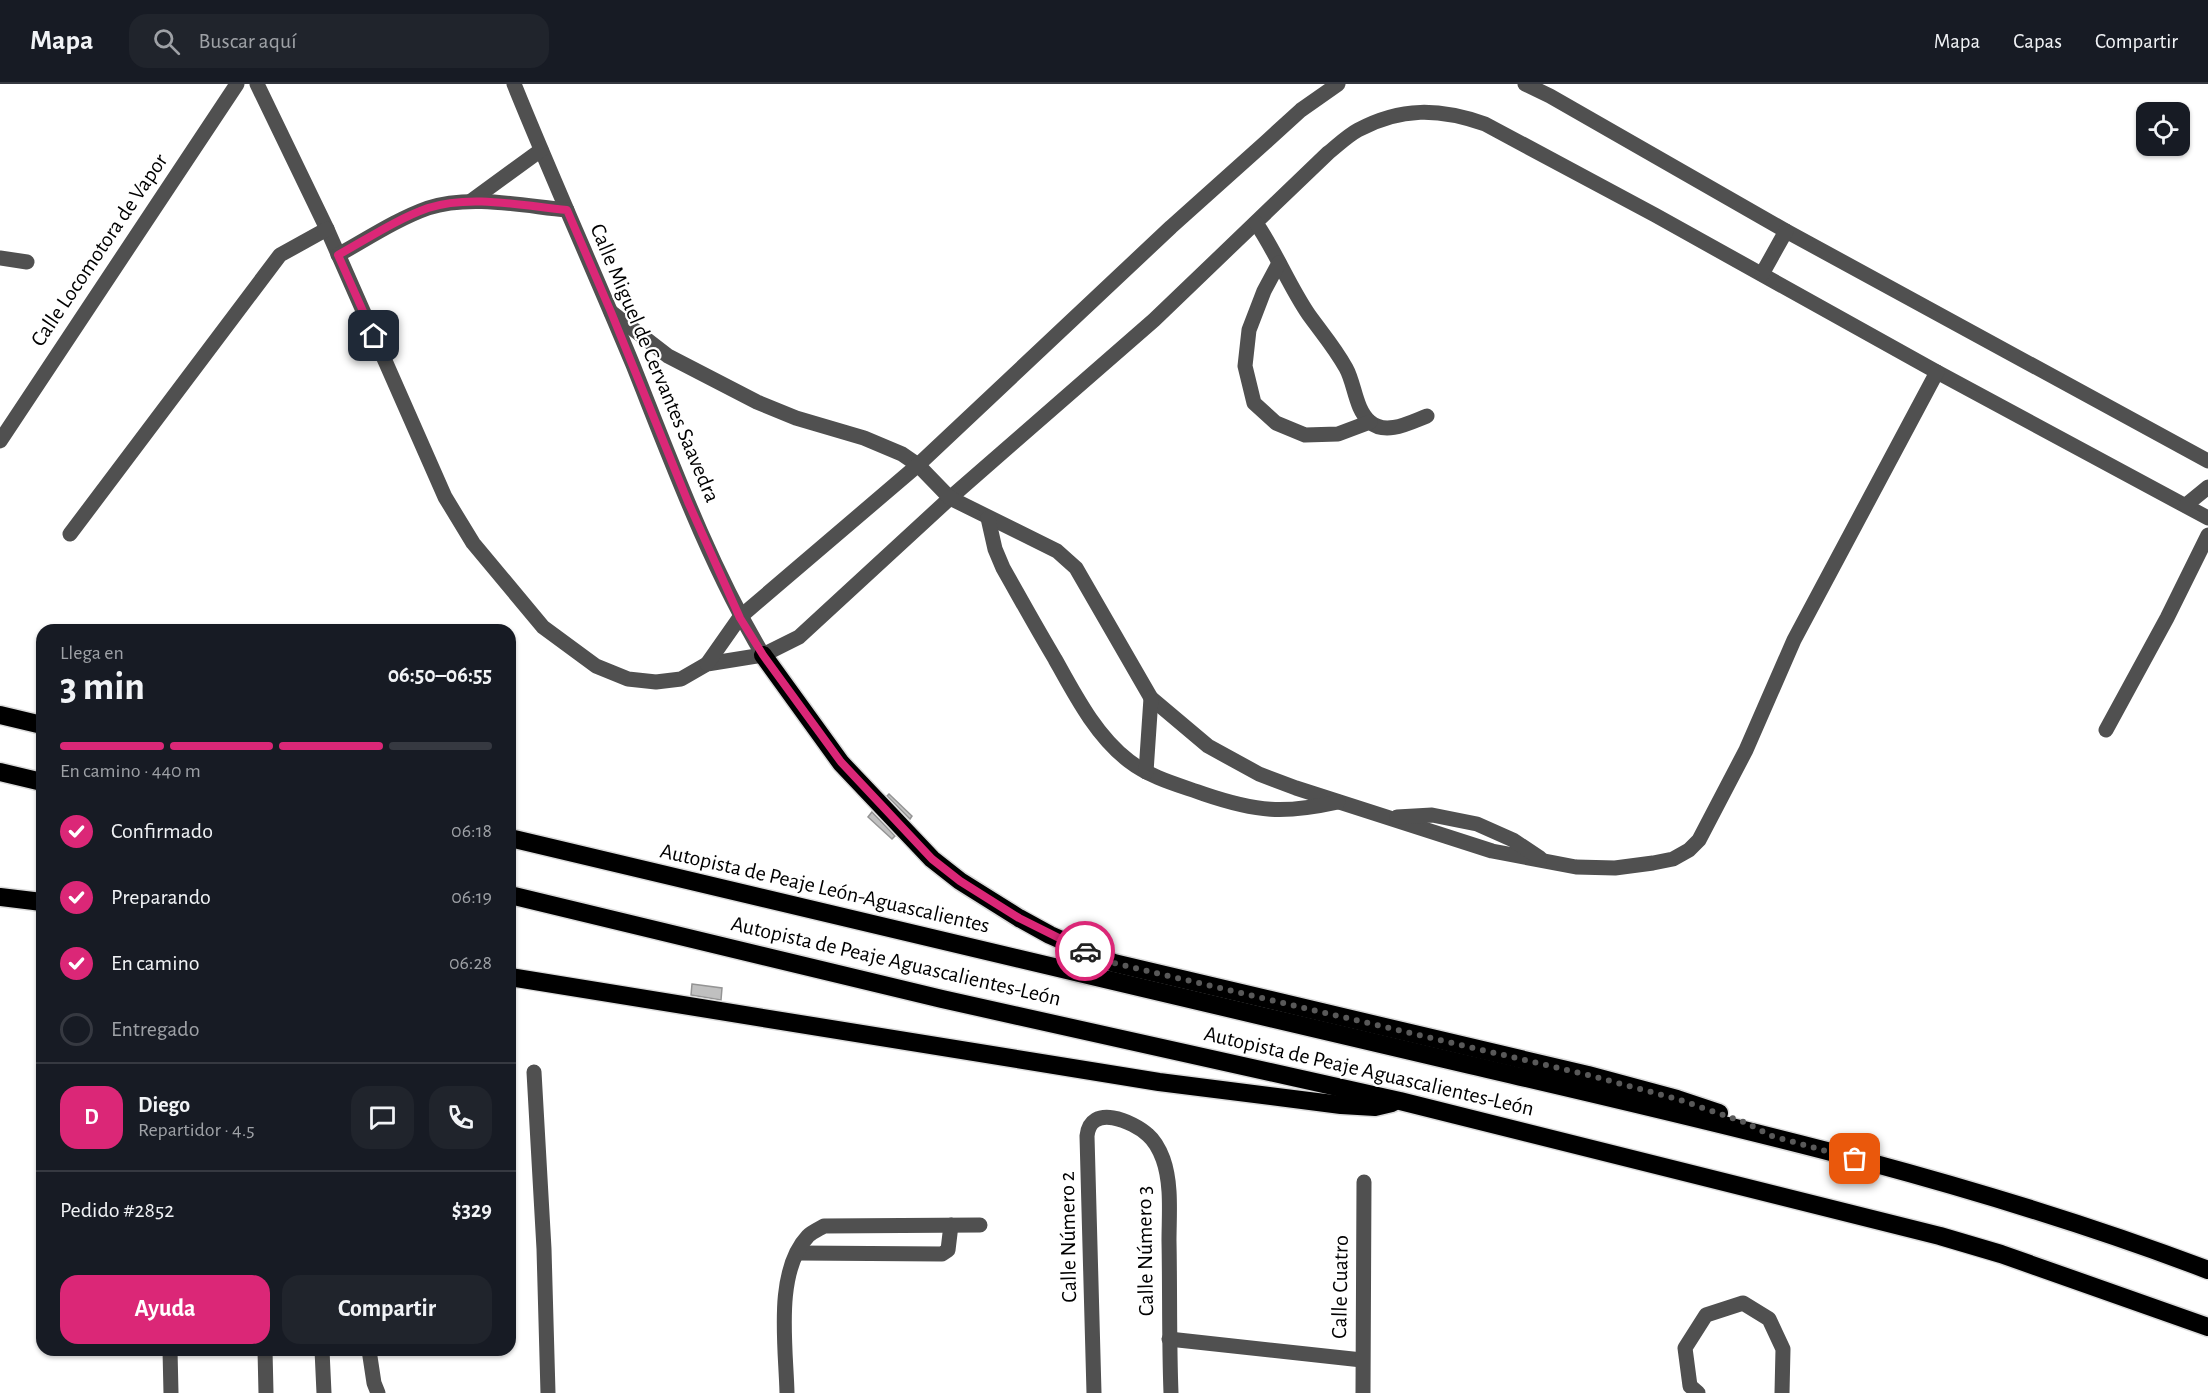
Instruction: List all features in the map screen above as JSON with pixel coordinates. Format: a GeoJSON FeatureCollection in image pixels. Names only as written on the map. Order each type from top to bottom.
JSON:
{"type":"FeatureCollection","features":[{"type":"Feature","properties":{"kind":"highway"},"geometry":{"type":"LineString","coordinates":[[763,655],[841,762],[932,859],[960,881],[1050,935],[1114,963],[1588,1075],[1677,1099],[1744,1122],[1772,1136]]}},
{"type":"Feature","properties":{"kind":"highway"},"geometry":{"type":"LineString","coordinates":[[0,715],[36,724]]}},
{"type":"Feature","properties":{"kind":"highway"},"geometry":{"type":"LineString","coordinates":[[0,772],[36,781]]}},
{"type":"Feature","properties":{"kind":"highway","name":"Autopista de Peaje León-Aguascalientes"},"geometry":{"type":"LineString","coordinates":[[516,839],[1772,1136],[1992,1196],[2117,1236],[2208,1270]]}},
{"type":"Feature","properties":{"kind":"highway","name":"Autopista de Peaje Aguascalientes-León"},"geometry":{"type":"LineString","coordinates":[[516,896],[942,999],[1400,1101],[1940,1236],[2001,1254],[2208,1327]]}},
{"type":"Feature","properties":{"kind":"highway"},"geometry":{"type":"LineString","coordinates":[[0,897],[36,901]]}},
{"type":"Feature","properties":{"kind":"highway"},"geometry":{"type":"LineString","coordinates":[[516,978],[1159,1082],[1341,1105],[1375,1107],[1400,1101]]}},
{"type":"Feature","properties":{"kind":"street","name":"Calle Locomotora de Vapor"},"geometry":{"type":"LineString","coordinates":[[0,441],[237,84]]}},
{"type":"Feature","properties":{"kind":"street"},"geometry":{"type":"LineString","coordinates":[[257,84],[327,229],[445,497],[473,543],[543,627],[596,666],[628,679],[656,682],[681,679],[707,664],[763,655],[799,637],[950,498],[1154,320],[1299,180],[1356,131],[1386,118],[1413,112],[1439,112],[1485,124],[2208,518]]}},
{"type":"Feature","properties":{"kind":"street","name":"Calle Miguel de Cervantes Saavedra"},"geometry":{"type":"LineString","coordinates":[[514,84],[611,312],[688,502],[740,618],[763,655]]}},
{"type":"Feature","properties":{"kind":"street"},"geometry":{"type":"LineString","coordinates":[[707,664],[740,618],[918,465],[1171,227],[1301,110],[1338,84]]}},
{"type":"Feature","properties":{"kind":"street"},"geometry":{"type":"LineString","coordinates":[[1526,84],[1786,231],[2208,461]]}},
{"type":"Feature","properties":{"kind":"street"},"geometry":{"type":"LineString","coordinates":[[471,201],[541,150]]}},
{"type":"Feature","properties":{"kind":"street"},"geometry":{"type":"LineString","coordinates":[[338,255],[422,211],[438,206],[471,201],[567,210]]}},
{"type":"Feature","properties":{"kind":"street"},"geometry":{"type":"LineString","coordinates":[[1257,223],[1309,314],[1330,341],[1348,370],[1358,403],[1370,422]]}},
{"type":"Feature","properties":{"kind":"street"},"geometry":{"type":"LineString","coordinates":[[70,534],[280,255],[327,229]]}},
{"type":"Feature","properties":{"kind":"street"},"geometry":{"type":"LineString","coordinates":[[1762,274],[1786,231]]}},
{"type":"Feature","properties":{"kind":"street"},"geometry":{"type":"LineString","coordinates":[[0,258],[27,262]]}},
{"type":"Feature","properties":{"kind":"street"},"geometry":{"type":"LineString","coordinates":[[1279,263],[1264,291],[1249,330],[1245,366],[1254,403],[1276,423],[1305,435],[1338,434],[1370,422],[1382,426],[1399,427],[1427,416]]}},
{"type":"Feature","properties":{"kind":"street"},"geometry":{"type":"LineString","coordinates":[[611,312],[668,356],[757,402],[796,418],[885,446],[918,465],[950,498],[1042,543],[1067,558],[1076,568],[1151,698],[1208,746],[1259,774],[1338,802],[1492,851],[1576,867],[1616,868],[1673,859],[1689,850],[1699,840],[1746,750],[1794,640],[1937,372]]}},
{"type":"Feature","properties":{"kind":"street"},"geometry":{"type":"LineString","coordinates":[[2186,505],[2208,487]]}},
{"type":"Feature","properties":{"kind":"street"},"geometry":{"type":"LineString","coordinates":[[988,518],[994,549],[1003,568],[1076,697],[1110,745],[1146,772],[1249,807],[1276,811],[1304,810],[1338,802]]}},
{"type":"Feature","properties":{"kind":"street"},"geometry":{"type":"LineString","coordinates":[[2106,730],[2167,618],[2208,535]]}},
{"type":"Feature","properties":{"kind":"street"},"geometry":{"type":"LineString","coordinates":[[1146,772],[1151,698]]}},
{"type":"Feature","properties":{"kind":"street"},"geometry":{"type":"LineString","coordinates":[[1389,818],[1432,814],[1477,824],[1513,840],[1545,861]]}},
{"type":"Feature","properties":{"kind":"street"},"geometry":{"type":"LineString","coordinates":[[534,1072],[544,1249],[548,1393]]}},
{"type":"Feature","properties":{"kind":"street","name":"Calle Número 2"},"geometry":{"type":"LineString","coordinates":[[1094,1393],[1088,1127],[1093,1120],[1101,1118],[1130,1123]]}},
{"type":"Feature","properties":{"kind":"street","name":"Calle Número 3"},"geometry":{"type":"LineString","coordinates":[[1130,1123],[1156,1145],[1163,1157],[1166,1171],[1171,1393]]}},
{"type":"Feature","properties":{"kind":"street","name":"Calle Cuatro"},"geometry":{"type":"LineString","coordinates":[[1363,1393],[1364,1182]]}},
{"type":"Feature","properties":{"kind":"street"},"geometry":{"type":"LineString","coordinates":[[798,1252],[942,1254],[948,1250],[951,1225]]}},
{"type":"Feature","properties":{"kind":"street"},"geometry":{"type":"LineString","coordinates":[[787,1393],[786,1282],[798,1252],[809,1235],[824,1226],[980,1225]]}},
{"type":"Feature","properties":{"kind":"street"},"geometry":{"type":"LineString","coordinates":[[1698,1393],[1690,1386],[1685,1348],[1706,1315],[1743,1303],[1769,1319],[1783,1349],[1782,1393]]}},
{"type":"Feature","properties":{"kind":"street"},"geometry":{"type":"LineString","coordinates":[[1169,1339],[1362,1360]]}},
{"type":"Feature","properties":{"kind":"street"},"geometry":{"type":"LineString","coordinates":[[170,1356],[171,1393]]}},
{"type":"Feature","properties":{"kind":"street"},"geometry":{"type":"LineString","coordinates":[[265,1356],[266,1393]]}},
{"type":"Feature","properties":{"kind":"street"},"geometry":{"type":"LineString","coordinates":[[322,1356],[324,1393]]}},
{"type":"Feature","properties":{"kind":"street"},"geometry":{"type":"LineString","coordinates":[[370,1356],[378,1393]]}},
{"type":"Feature","properties":{"kind":"building"},"geometry":{"type":"Polygon","coordinates":[[[889,794],[912,816],[910,819],[887,796],[889,794]]]}},
{"type":"Feature","properties":{"kind":"building"},"geometry":{"type":"Polygon","coordinates":[[[872,812],[895,836],[892,839],[868,817],[872,812]]]}},
{"type":"Feature","properties":{"kind":"building"},"geometry":{"type":"Polygon","coordinates":[[[692,984],[722,988],[721,1000],[691,995],[692,984]]]}},
{"type":"Feature","properties":{"kind":"way so far"},"geometry":{"type":"LineString","coordinates":[[1085,951],[1114,963],[1227,992],[1588,1075],[1677,1099],[1744,1122],[1772,1136],[1855,1159]]}},
{"type":"Feature","properties":{"kind":"route"},"geometry":{"type":"LineString","coordinates":[[374,336],[338,255],[414,214],[447,204],[471,201],[567,210],[688,502],[740,618],[763,655],[841,762],[932,859],[960,881],[1019,918],[1085,951]]}}]}
